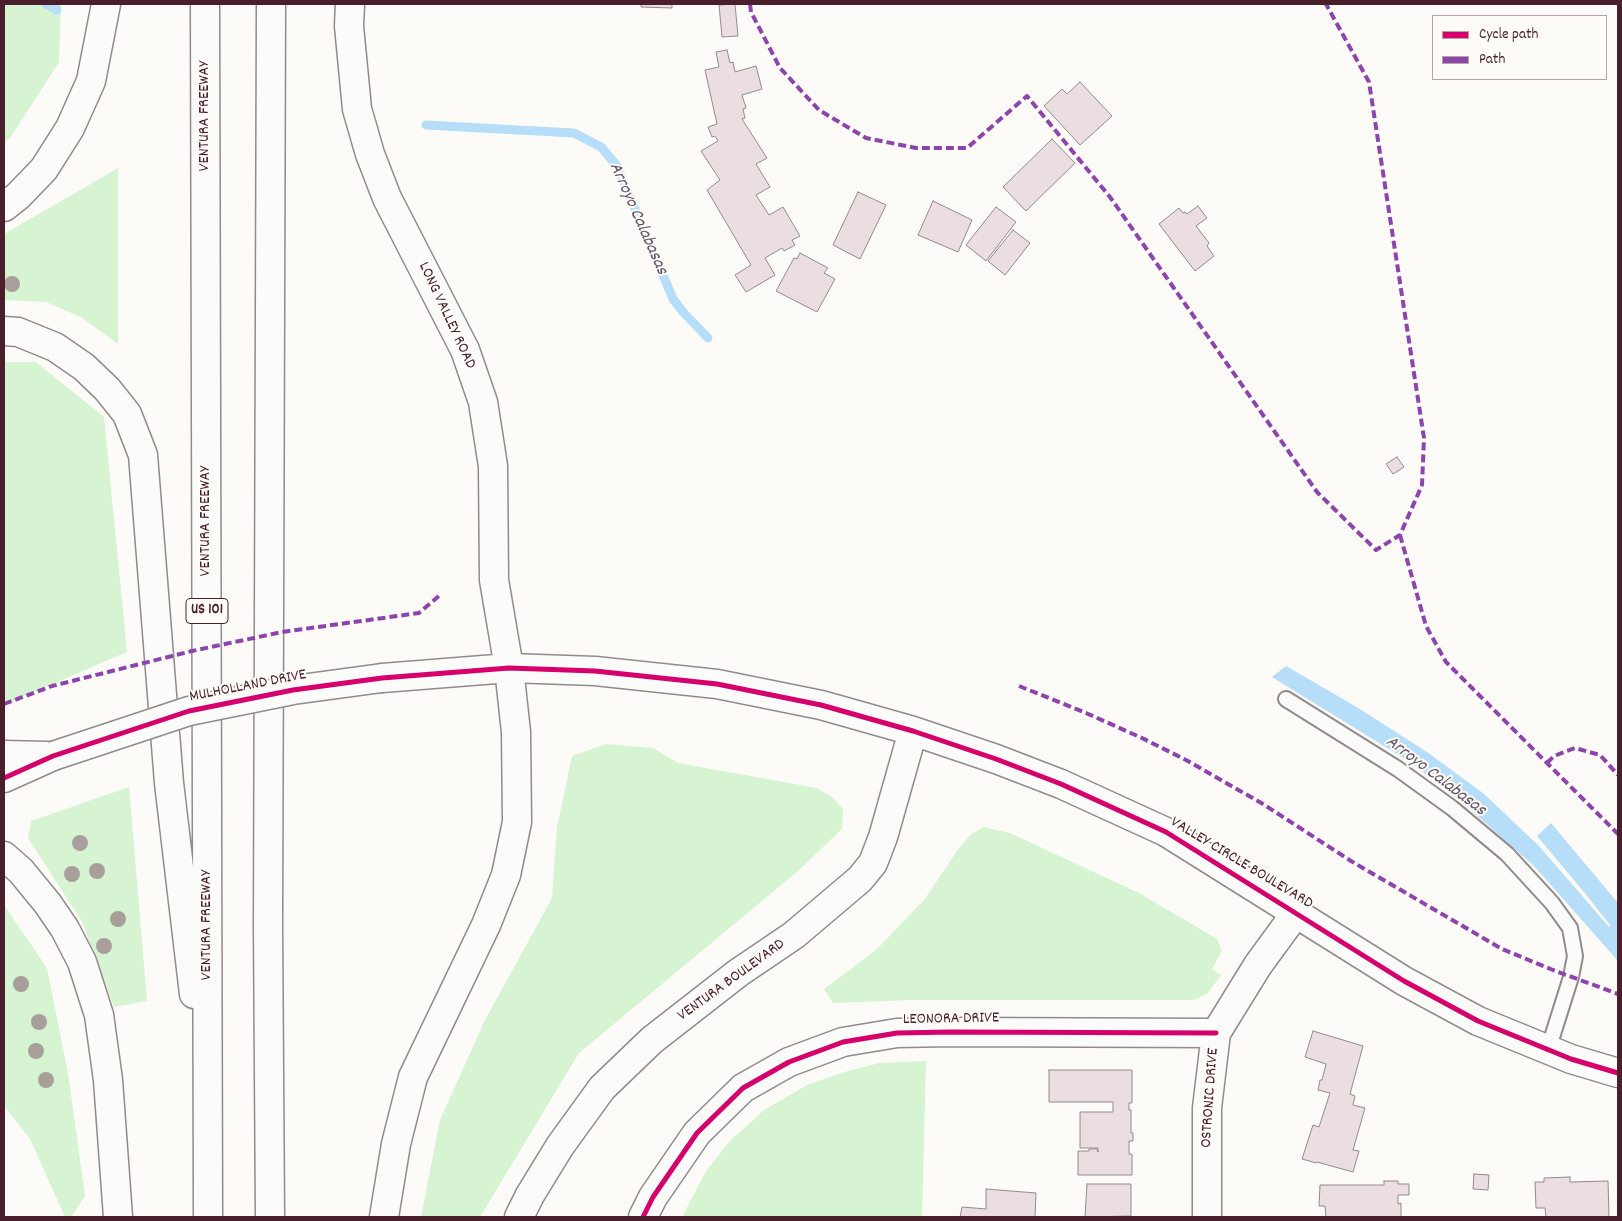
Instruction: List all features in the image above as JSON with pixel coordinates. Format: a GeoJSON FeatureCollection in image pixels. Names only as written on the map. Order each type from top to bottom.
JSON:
{"type":"FeatureCollection","features":[{"type":"Feature","properties":{"kind":"main road"},"geometry":{"type":"LineString","coordinates":[[4,207],[18,196],[44,169],[70,128],[91,81],[106,4]]}},
{"type":"Feature","properties":{"kind":"main road","name":"VENTURA FREEWAY"},"geometry":{"type":"LineString","coordinates":[[206,4],[208,1217]]}},
{"type":"Feature","properties":{"kind":"main road"},"geometry":{"type":"LineString","coordinates":[[270,1217],[268,905],[271,4]]}},
{"type":"Feature","properties":{"kind":"main road","name":"LONG VALLEY ROAD"},"geometry":{"type":"LineString","coordinates":[[350,4],[349,26],[357,109],[370,154],[387,198],[465,350],[483,402],[493,466],[494,580],[509,668],[516,732],[516,822],[506,875],[486,925],[413,1077],[396,1144],[384,1217]]}},
{"type":"Feature","properties":{"kind":"main road"},"geometry":{"type":"LineString","coordinates":[[4,331],[18,332],[55,347],[84,366],[108,389],[127,414],[143,455],[169,783],[209,1126]]}},
{"type":"Feature","properties":{"kind":"main road","name":"MULHOLLAND DRIVE"},"geometry":{"type":"LineString","coordinates":[[4,778],[53,756],[189,711],[293,690],[382,678],[509,668]]}},
{"type":"Feature","properties":{"kind":"main road","name":"VALLEY CIRCLE BOULEVARD"},"geometry":{"type":"LineString","coordinates":[[509,668],[596,671],[717,684],[821,705],[913,731],[996,759],[1061,784],[1166,832],[1404,981],[1470,1017],[1548,1050],[1618,1073]]}},
{"type":"Feature","properties":{"kind":"main road","name":"VENTURA BOULEVARD"},"geometry":{"type":"LineString","coordinates":[[519,1217],[560,1146],[602,1088],[652,1040],[738,973],[794,936],[860,879],[873,863],[883,837],[913,731]]}},
{"type":"Feature","properties":{"kind":"main road"},"geometry":{"type":"LineString","coordinates":[[4,755],[53,756]]}},
{"type":"Feature","properties":{"kind":"main road"},"geometry":{"type":"LineString","coordinates":[[4,856],[21,871],[65,928],[82,962],[100,1015],[108,1080],[118,1217]]}},
{"type":"Feature","properties":{"kind":"main road","name":"OSTRONIC DRIVE"},"geometry":{"type":"LineString","coordinates":[[1207,1217],[1207,1108],[1216,1033],[1258,964],[1296,913]]}},
{"type":"Feature","properties":{"kind":"main road","name":"LEONORA DRIVE"},"geometry":{"type":"LineString","coordinates":[[644,1217],[653,1197],[697,1133],[743,1088],[789,1062],[843,1042],[897,1033],[1216,1033]]}},
{"type":"Feature","properties":{"kind":"lane"},"geometry":{"type":"LineString","coordinates":[[1286,699],[1398,769],[1452,808],[1506,854],[1552,903],[1570,928],[1574,956],[1570,977],[1548,1050]]}},
{"type":"Feature","properties":{"kind":"green space"},"geometry":{"type":"Polygon","coordinates":[[[4,4],[61,4],[59,62],[10,138],[4,142],[4,4]]]}},
{"type":"Feature","properties":{"kind":"green space"},"geometry":{"type":"Polygon","coordinates":[[[118,168],[118,344],[81,317],[46,302],[4,300],[4,234],[118,168]]]}},
{"type":"Feature","properties":{"kind":"green space"},"geometry":{"type":"Polygon","coordinates":[[[4,362],[36,362],[104,417],[127,652],[4,705],[4,362]]]}},
{"type":"Feature","properties":{"kind":"green space"},"geometry":{"type":"Polygon","coordinates":[[[606,744],[653,748],[678,763],[817,788],[832,797],[843,809],[842,829],[798,871],[579,1053],[480,1217],[421,1217],[440,1120],[484,1022],[552,898],[557,827],[572,756],[606,744]]]}},
{"type":"Feature","properties":{"kind":"green space"},"geometry":{"type":"Polygon","coordinates":[[[129,787],[147,1001],[114,1007],[82,922],[28,838],[31,821],[129,787]]]}},
{"type":"Feature","properties":{"kind":"green space"},"geometry":{"type":"Polygon","coordinates":[[[983,827],[1010,833],[1139,893],[1217,939],[1222,951],[1212,969],[1221,975],[1207,994],[1194,1000],[912,1000],[833,1003],[824,989],[876,950],[924,900],[970,835],[983,827]]]}},
{"type":"Feature","properties":{"kind":"green space"},"geometry":{"type":"Polygon","coordinates":[[[4,905],[47,968],[68,1073],[85,1196],[71,1217],[65,1217],[30,1139],[4,1106],[4,905]]]}},
{"type":"Feature","properties":{"kind":"green space"},"geometry":{"type":"Polygon","coordinates":[[[926,1061],[922,1217],[682,1217],[706,1171],[730,1141],[764,1110],[807,1085],[841,1073],[879,1063],[926,1061]]]}},
{"type":"Feature","properties":{"kind":"water"},"geometry":{"type":"Polygon","coordinates":[[[1286,666],[1355,706],[1427,752],[1483,793],[1539,846],[1609,927],[1610,925],[1584,892],[1537,836],[1551,823],[1618,903],[1618,961],[1534,866],[1463,803],[1413,764],[1272,677],[1286,666]]]}},
{"type":"Feature","properties":{"kind":"building"},"geometry":{"type":"Polygon","coordinates":[[[641,4],[672,4],[672,8],[641,7],[641,4]]]}},
{"type":"Feature","properties":{"kind":"building"},"geometry":{"type":"Polygon","coordinates":[[[735,4],[738,36],[722,37],[719,5],[735,4]]]}},
{"type":"Feature","properties":{"kind":"building"},"geometry":{"type":"Polygon","coordinates":[[[727,50],[730,63],[733,62],[735,72],[756,66],[762,89],[742,95],[746,108],[743,109],[745,118],[742,119],[767,158],[756,164],[770,187],[756,195],[769,215],[783,207],[800,236],[792,240],[795,245],[784,251],[782,248],[765,258],[775,275],[746,292],[735,275],[751,265],[707,190],[720,180],[701,151],[718,141],[715,136],[712,137],[708,127],[717,124],[705,70],[719,67],[716,52],[727,50]]]}},
{"type":"Feature","properties":{"kind":"building"},"geometry":{"type":"Polygon","coordinates":[[[1080,82],[1112,116],[1080,145],[1044,106],[1062,89],[1067,94],[1080,82]]]}},
{"type":"Feature","properties":{"kind":"building"},"geometry":{"type":"Polygon","coordinates":[[[1052,139],[1075,163],[1026,211],[1003,187],[1052,139]]]}},
{"type":"Feature","properties":{"kind":"building"},"geometry":{"type":"Polygon","coordinates":[[[858,192],[886,205],[860,259],[833,245],[858,192]]]}},
{"type":"Feature","properties":{"kind":"building"},"geometry":{"type":"Polygon","coordinates":[[[933,201],[972,220],[958,252],[918,235],[933,201]]]}},
{"type":"Feature","properties":{"kind":"building"},"geometry":{"type":"Polygon","coordinates":[[[1198,206],[1207,218],[1196,226],[1209,243],[1207,246],[1214,256],[1195,271],[1159,224],[1179,208],[1183,213],[1187,214],[1198,206]]]}},
{"type":"Feature","properties":{"kind":"building"},"geometry":{"type":"Polygon","coordinates":[[[996,207],[1016,222],[986,261],[966,245],[996,207]]]}},
{"type":"Feature","properties":{"kind":"building"},"geometry":{"type":"Polygon","coordinates":[[[1013,230],[1030,243],[1005,275],[988,261],[1013,230]]]}},
{"type":"Feature","properties":{"kind":"building"},"geometry":{"type":"Polygon","coordinates":[[[800,253],[828,268],[824,273],[835,279],[817,312],[776,291],[794,258],[797,259],[800,253]]]}},
{"type":"Feature","properties":{"kind":"building"},"geometry":{"type":"Polygon","coordinates":[[[1397,457],[1404,467],[1393,474],[1386,464],[1397,457]]]}},
{"type":"Feature","properties":{"kind":"building"},"geometry":{"type":"Polygon","coordinates":[[[1313,1031],[1363,1046],[1350,1094],[1355,1096],[1353,1105],[1365,1108],[1353,1150],[1359,1151],[1353,1172],[1302,1159],[1313,1125],[1319,1127],[1330,1093],[1318,1090],[1326,1064],[1305,1057],[1313,1031]]]}},
{"type":"Feature","properties":{"kind":"building"},"geometry":{"type":"Polygon","coordinates":[[[1049,1070],[1132,1070],[1132,1103],[1129,1103],[1129,1110],[1131,1110],[1133,1141],[1129,1141],[1129,1154],[1132,1154],[1132,1175],[1078,1175],[1078,1151],[1097,1149],[1098,1152],[1098,1148],[1080,1148],[1080,1112],[1113,1112],[1113,1102],[1049,1102],[1049,1070]]]}},
{"type":"Feature","properties":{"kind":"building"},"geometry":{"type":"Polygon","coordinates":[[[1474,1174],[1489,1175],[1488,1190],[1473,1189],[1474,1174]]]}},
{"type":"Feature","properties":{"kind":"building"},"geometry":{"type":"Polygon","coordinates":[[[1570,1177],[1570,1182],[1608,1181],[1609,1217],[1546,1217],[1545,1208],[1536,1208],[1535,1182],[1544,1182],[1544,1178],[1570,1177]]]}},
{"type":"Feature","properties":{"kind":"building"},"geometry":{"type":"Polygon","coordinates":[[[1384,1181],[1398,1181],[1398,1184],[1409,1184],[1409,1195],[1398,1195],[1398,1204],[1401,1203],[1401,1217],[1326,1217],[1325,1206],[1319,1206],[1320,1185],[1384,1185],[1384,1181]]]}},
{"type":"Feature","properties":{"kind":"building"},"geometry":{"type":"Polygon","coordinates":[[[1087,1184],[1131,1184],[1131,1216],[1085,1217],[1087,1184]]]}},
{"type":"Feature","properties":{"kind":"building"},"geometry":{"type":"Polygon","coordinates":[[[986,1189],[1036,1193],[1035,1217],[960,1217],[962,1207],[986,1209],[986,1189]]]}},
{"type":"Feature","properties":{"kind":"waterway","name":"Arroyo Calabasas"},"geometry":{"type":"LineString","coordinates":[[46,4],[57,10]]}},
{"type":"Feature","properties":{"kind":"waterway","name":"Arroyo Calabasas"},"geometry":{"type":"LineString","coordinates":[[426,125],[574,133],[601,147],[617,166],[673,299],[708,338]]}},
{"type":"Feature","properties":{"kind":"marked path"},"geometry":{"type":"LineString","coordinates":[[750,4],[751,12],[780,68],[819,110],[866,138],[916,148],[967,148],[1027,96],[1110,197],[1317,492],[1376,550],[1400,535],[1422,485],[1424,438],[1369,82],[1326,4]]}},
{"type":"Feature","properties":{"kind":"marked path"},"geometry":{"type":"LineString","coordinates":[[1400,535],[1426,626],[1446,662],[1618,834]]}},
{"type":"Feature","properties":{"kind":"marked path"},"geometry":{"type":"LineString","coordinates":[[4,704],[52,686],[192,651],[282,632],[419,613],[440,595]]}},
{"type":"Feature","properties":{"kind":"marked path"},"geometry":{"type":"LineString","coordinates":[[1019,686],[1086,713],[1186,760],[1263,804],[1351,861],[1502,949],[1618,994]]}},
{"type":"Feature","properties":{"kind":"marked path"},"geometry":{"type":"LineString","coordinates":[[1547,763],[1554,756],[1575,748],[1600,755],[1618,775]]}},
{"type":"Feature","properties":{"kind":"cycle path"},"geometry":{"type":"LineString","coordinates":[[4,778],[53,756],[189,711],[293,690],[382,678],[509,668],[595,671],[717,684],[821,705],[913,731],[996,759],[1061,784],[1166,832],[1404,981],[1478,1021],[1571,1059],[1618,1073]]}},
{"type":"Feature","properties":{"kind":"cycle path"},"geometry":{"type":"LineString","coordinates":[[643,1217],[653,1197],[697,1133],[743,1088],[789,1062],[843,1042],[897,1033],[1216,1033]]}}]}
